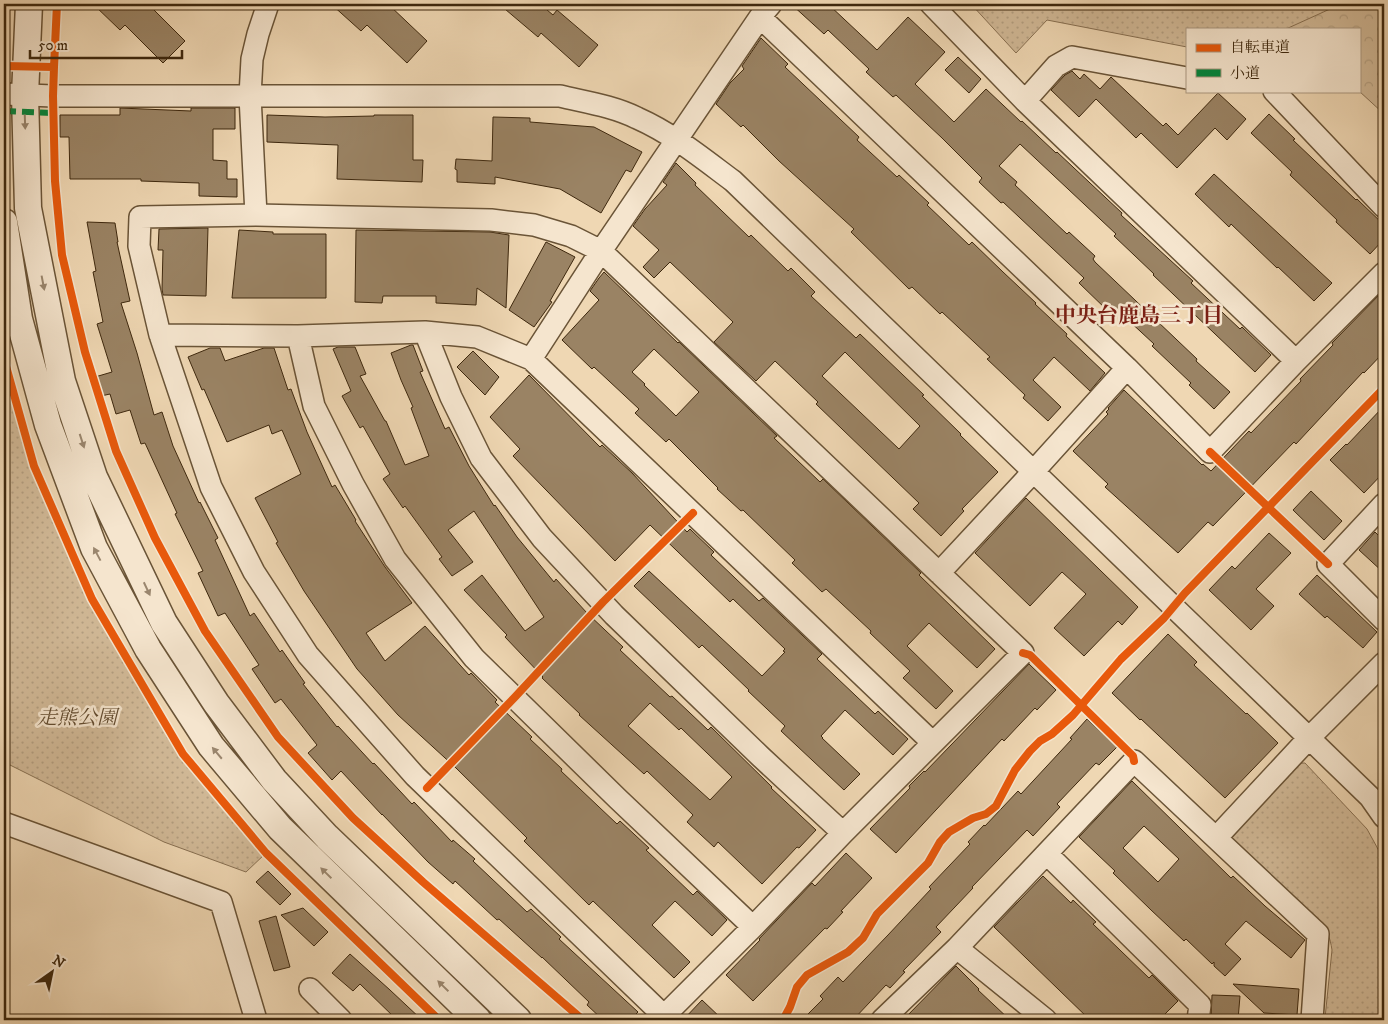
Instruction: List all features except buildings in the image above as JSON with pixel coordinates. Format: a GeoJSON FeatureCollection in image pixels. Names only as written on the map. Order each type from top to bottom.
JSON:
{"type":"FeatureCollection","features":[{"type":"Feature","properties":{"kind":"street"},"geometry":{"type":"LineString","coordinates":[[29,4],[14,94],[28,208],[62,381],[94,477],[164,623],[216,702],[274,780],[327,837],[518,1020]]}},
{"type":"Feature","properties":{"kind":"street"},"geometry":{"type":"LineString","coordinates":[[256,215],[250,96],[252,59],[268,4]]}},
{"type":"Feature","properties":{"kind":"street"},"geometry":{"type":"LineString","coordinates":[[931,4],[1025,101],[1296,361]]}},
{"type":"Feature","properties":{"kind":"street"},"geometry":{"type":"LineString","coordinates":[[531,359],[677,139],[766,10],[1210,452],[1384,272]]}},
{"type":"Feature","properties":{"kind":"street"},"geometry":{"type":"LineString","coordinates":[[1025,101],[1056,66],[1072,57],[1186,78]]}},
{"type":"Feature","properties":{"kind":"street"},"geometry":{"type":"LineString","coordinates":[[1275,92],[1384,207]]}},
{"type":"Feature","properties":{"kind":"street"},"geometry":{"type":"LineString","coordinates":[[14,94],[53,96],[560,96],[597,104],[636,117],[677,139],[733,181],[1370,797],[1384,817]]}},
{"type":"Feature","properties":{"kind":"street"},"geometry":{"type":"LineString","coordinates":[[256,215],[500,221],[534,225],[571,236],[602,252],[1023,654],[933,742],[664,1016],[414,776],[308,655],[254,572],[211,487],[160,335],[139,246],[140,217],[256,215]]}},
{"type":"Feature","properties":{"kind":"street"},"geometry":{"type":"LineString","coordinates":[[4,222],[19,319],[48,425],[94,548],[148,649],[211,746],[280,828],[478,1020]]}},
{"type":"Feature","properties":{"kind":"street"},"geometry":{"type":"LineString","coordinates":[[160,335],[298,336],[425,332],[477,338],[531,359],[933,742]]}},
{"type":"Feature","properties":{"kind":"street"},"geometry":{"type":"LineString","coordinates":[[425,332],[450,397],[481,458],[542,538],[614,615],[843,833]]}},
{"type":"Feature","properties":{"kind":"street"},"geometry":{"type":"LineString","coordinates":[[298,336],[314,406],[353,484],[396,559],[474,658],[618,799],[753,927]]}},
{"type":"Feature","properties":{"kind":"street"},"geometry":{"type":"LineString","coordinates":[[939,573],[1127,368]]}},
{"type":"Feature","properties":{"kind":"street"},"geometry":{"type":"LineString","coordinates":[[1384,504],[1328,564],[1384,620]]}},
{"type":"Feature","properties":{"kind":"street"},"geometry":{"type":"LineString","coordinates":[[1216,838],[1309,738],[1384,663]]}},
{"type":"Feature","properties":{"kind":"street"},"geometry":{"type":"LineString","coordinates":[[882,1020],[957,948],[1134,761],[1318,934],[1312,1020]]}},
{"type":"Feature","properties":{"kind":"street"},"geometry":{"type":"LineString","coordinates":[[4,823],[220,902],[256,1020]]}},
{"type":"Feature","properties":{"kind":"street"},"geometry":{"type":"LineString","coordinates":[[1047,854],[1200,1005],[1198,1020]]}},
{"type":"Feature","properties":{"kind":"street"},"geometry":{"type":"LineString","coordinates":[[957,948],[1046,1020]]}},
{"type":"Feature","properties":{"kind":"street"},"geometry":{"type":"LineString","coordinates":[[310,989],[341,1020]]}},
{"type":"Feature","properties":{"kind":"green space"},"geometry":{"type":"Polygon","coordinates":[[[971,4],[1341,4],[1288,28],[1186,28],[1186,47],[1047,20],[1016,53],[971,4]]]}},
{"type":"Feature","properties":{"kind":"green space"},"geometry":{"type":"Polygon","coordinates":[[[1262,4],[1384,4],[1384,114],[1360,92],[1360,28],[1289,28],[1262,4]]]}},
{"type":"Feature","properties":{"kind":"green space","name":"走熊公園"},"geometry":{"type":"Polygon","coordinates":[[[4,359],[34,466],[92,599],[183,754],[266,853],[246,872],[164,842],[4,762],[4,359]]]}},
{"type":"Feature","properties":{"kind":"green space"},"geometry":{"type":"Polygon","coordinates":[[[1297,763],[1305,763],[1367,829],[1384,860],[1384,1020],[1325,1018],[1332,950],[1326,930],[1318,919],[1232,841],[1233,828],[1297,763]]]}},
{"type":"Feature","properties":{"kind":"water"},"geometry":{"type":"Polygon","coordinates":[[[4,985],[8,989],[7,1013],[4,1017],[4,985]]]}},
{"type":"Feature","properties":{"kind":"marked path"},"geometry":{"type":"LineString","coordinates":[[4,111],[54,113]]}},
{"type":"Feature","properties":{"kind":"marked path"},"geometry":{"type":"LineString","coordinates":[[664,1016],[668,1020]]}},
{"type":"Feature","properties":{"kind":"cycle path"},"geometry":{"type":"LineString","coordinates":[[54,67],[57,4]]}},
{"type":"Feature","properties":{"kind":"cycle path"},"geometry":{"type":"LineString","coordinates":[[4,66],[54,67],[55,181],[62,255],[85,352],[116,451],[155,538],[205,631],[278,737],[353,818],[423,882],[583,1020]]}},
{"type":"Feature","properties":{"kind":"cycle path"},"geometry":{"type":"LineString","coordinates":[[4,359],[34,466],[92,599],[183,754],[266,853],[439,1020]]}},
{"type":"Feature","properties":{"kind":"cycle path"},"geometry":{"type":"LineString","coordinates":[[783,1020],[797,987],[807,975],[848,952],[863,938],[877,914],[928,863],[940,842],[949,832],[973,818],[986,814],[996,806],[1015,770],[1030,751],[1073,715],[1121,659],[1164,618],[1185,593],[1384,388]]}},
{"type":"Feature","properties":{"kind":"cycle path"},"geometry":{"type":"LineString","coordinates":[[1210,452],[1328,564]]}},
{"type":"Feature","properties":{"kind":"cycle path"},"geometry":{"type":"LineString","coordinates":[[427,788],[603,602],[693,513]]}},
{"type":"Feature","properties":{"kind":"cycle path"},"geometry":{"type":"LineString","coordinates":[[1023,653],[1030,655],[1133,756],[1134,761]]}},
{"type":"Feature","properties":{"kind":"district","name":"中央台鹿島三丁目"},"geometry":{"type":"Point","coordinates":[1139,316]}}]}
